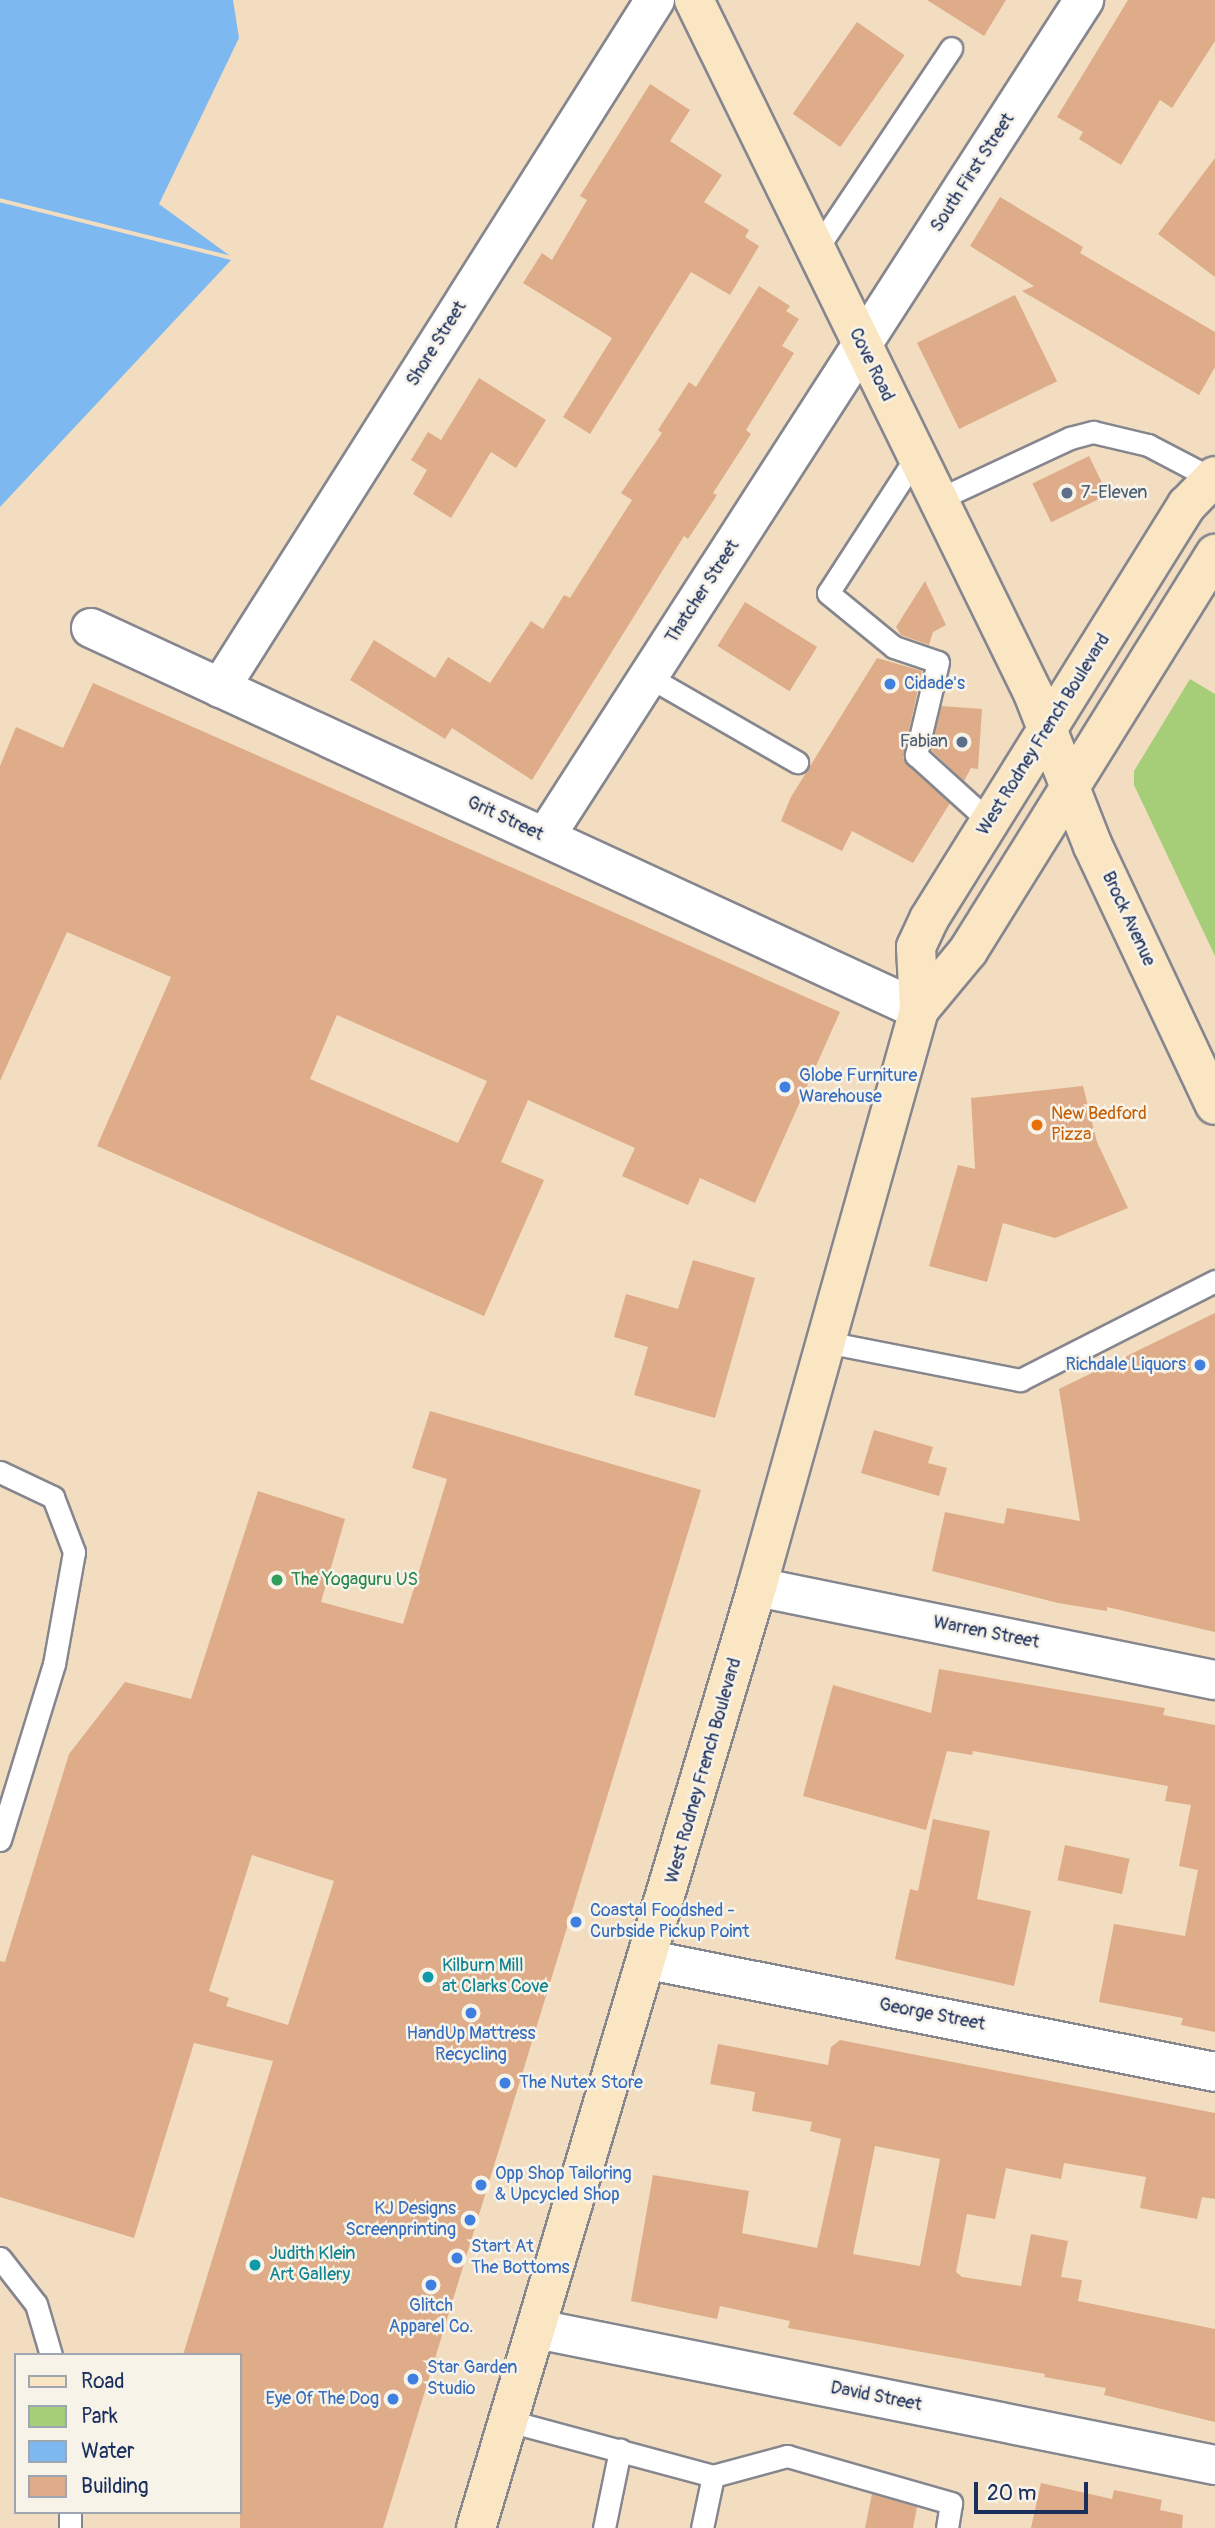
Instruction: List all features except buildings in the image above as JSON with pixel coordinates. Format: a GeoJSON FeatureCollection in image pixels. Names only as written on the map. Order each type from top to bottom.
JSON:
{"type":"FeatureCollection","features":[{"type":"Feature","properties":{"kind":"main road","name":"Cove Road"},"geometry":{"type":"LineString","coordinates":[[694,0],[1033,693],[1046,731]]}},
{"type":"Feature","properties":{"kind":"main road","name":"West Rodney French Boulevard"},"geometry":{"type":"LineString","coordinates":[[476,2528],[649,1960],[919,1010],[916,947],[990,822],[1187,505],[1214,477]]}},
{"type":"Feature","properties":{"kind":"main road","name":"West Rodney French Boulevard"},"geometry":{"type":"LineString","coordinates":[[919,1010],[959,964],[1215,554]]}},
{"type":"Feature","properties":{"kind":"main road","name":"Brock Avenue"},"geometry":{"type":"LineString","coordinates":[[1046,731],[1215,1105]]}},
{"type":"Feature","properties":{"kind":"street","name":"Shore Street"},"geometry":{"type":"LineString","coordinates":[[220,688],[655,0]]}},
{"type":"Feature","properties":{"kind":"street","name":"South First Street"},"geometry":{"type":"LineString","coordinates":[[862,346],[1084,0]]}},
{"type":"Feature","properties":{"kind":"street","name":"Thatcher Street"},"geometry":{"type":"LineString","coordinates":[[545,837],[862,346]]}},
{"type":"Feature","properties":{"kind":"street","name":"Grit Street"},"geometry":{"type":"LineString","coordinates":[[91,628],[919,1010]]}},
{"type":"Feature","properties":{"kind":"street","name":"Warren Street"},"geometry":{"type":"LineString","coordinates":[[757,1587],[1215,1680]]}},
{"type":"Feature","properties":{"kind":"street","name":"George Street"},"geometry":{"type":"LineString","coordinates":[[649,1960],[1215,2071]]}},
{"type":"Feature","properties":{"kind":"street","name":"David Street"},"geometry":{"type":"LineString","coordinates":[[537,2329],[1215,2465]]}},
{"type":"Feature","properties":{"kind":"lane"},"geometry":{"type":"LineString","coordinates":[[816,250],[951,48]]}},
{"type":"Feature","properties":{"kind":"lane"},"geometry":{"type":"LineString","coordinates":[[937,500],[1070,438],[1093,432],[1148,445],[1214,477]]}},
{"type":"Feature","properties":{"kind":"lane"},"geometry":{"type":"LineString","coordinates":[[916,457],[828,593],[894,647],[938,662],[916,755],[990,822]]}},
{"type":"Feature","properties":{"kind":"lane"},"geometry":{"type":"LineString","coordinates":[[649,677],[797,762]]}},
{"type":"Feature","properties":{"kind":"lane"},"geometry":{"type":"LineString","coordinates":[[826,1342],[1020,1380],[1215,1281]]}},
{"type":"Feature","properties":{"kind":"lane"},"geometry":{"type":"LineString","coordinates":[[0,1472],[53,1497],[74,1552],[54,1664],[0,1840]]}},
{"type":"Feature","properties":{"kind":"lane"},"geometry":{"type":"LineString","coordinates":[[0,2258],[36,2304],[50,2353]]}},
{"type":"Feature","properties":{"kind":"lane"},"geometry":{"type":"LineString","coordinates":[[509,2421],[713,2476],[787,2456],[951,2503],[947,2528]]}},
{"type":"Feature","properties":{"kind":"lane"},"geometry":{"type":"LineString","coordinates":[[604,2528],[620,2450]]}},
{"type":"Feature","properties":{"kind":"lane"},"geometry":{"type":"LineString","coordinates":[[702,2528],[713,2476]]}},
{"type":"Feature","properties":{"kind":"green space"},"geometry":{"type":"Polygon","coordinates":[[[1190,679],[1215,694],[1215,956],[1134,785],[1134,771],[1190,679]]]}},
{"type":"Feature","properties":{"kind":"water"},"geometry":{"type":"Polygon","coordinates":[[[0,0],[233,0],[239,38],[159,204],[233,258],[0,507],[0,0]]]}},
{"type":"Feature","properties":{"kind":"pier"},"geometry":{"type":"Polygon","coordinates":[[[0,198],[236,257],[235,261],[0,202],[0,198]]]}},
{"type":"Feature","properties":{"kind":"place","name":"7-Eleven"},"geometry":{"type":"Point","coordinates":[1067,493]}},
{"type":"Feature","properties":{"kind":"place","name":"Cidade's"},"geometry":{"type":"Point","coordinates":[890,684]}},
{"type":"Feature","properties":{"kind":"place","name":"Fabian"},"geometry":{"type":"Point","coordinates":[962,742]}},
{"type":"Feature","properties":{"kind":"place","name":"Globe Furniture Warehouse"},"geometry":{"type":"Point","coordinates":[785,1087]}},
{"type":"Feature","properties":{"kind":"place","name":"New Bedford Pizza"},"geometry":{"type":"Point","coordinates":[1037,1125]}},
{"type":"Feature","properties":{"kind":"place","name":"Richdale Liquors"},"geometry":{"type":"Point","coordinates":[1200,1365]}},
{"type":"Feature","properties":{"kind":"place","name":"The Yogaguru US"},"geometry":{"type":"Point","coordinates":[277,1580]}},
{"type":"Feature","properties":{"kind":"place","name":"Coastal Foodshed - Curbside Pickup Point"},"geometry":{"type":"Point","coordinates":[576,1922]}},
{"type":"Feature","properties":{"kind":"place","name":"Kilburn Mill at Clarks Cove"},"geometry":{"type":"Point","coordinates":[428,1977]}},
{"type":"Feature","properties":{"kind":"place","name":"HandUp Mattress Recycling"},"geometry":{"type":"Point","coordinates":[471,2013]}},
{"type":"Feature","properties":{"kind":"place","name":"The Nutex Store"},"geometry":{"type":"Point","coordinates":[505,2083]}},
{"type":"Feature","properties":{"kind":"place","name":"Opp Shop Tailoring & Upcycled Shop"},"geometry":{"type":"Point","coordinates":[481,2185]}},
{"type":"Feature","properties":{"kind":"place","name":"KJ Designs Screenprinting"},"geometry":{"type":"Point","coordinates":[470,2220]}},
{"type":"Feature","properties":{"kind":"place","name":"Start At The Bottoms"},"geometry":{"type":"Point","coordinates":[457,2258]}},
{"type":"Feature","properties":{"kind":"place","name":"Judith Klein Art Gallery"},"geometry":{"type":"Point","coordinates":[255,2265]}},
{"type":"Feature","properties":{"kind":"place","name":"Glitch Apparel Co."},"geometry":{"type":"Point","coordinates":[431,2285]}},
{"type":"Feature","properties":{"kind":"place","name":"Star Garden Studio"},"geometry":{"type":"Point","coordinates":[413,2379]}},
{"type":"Feature","properties":{"kind":"place","name":"Eye Of The Dog"},"geometry":{"type":"Point","coordinates":[393,2399]}}]}
